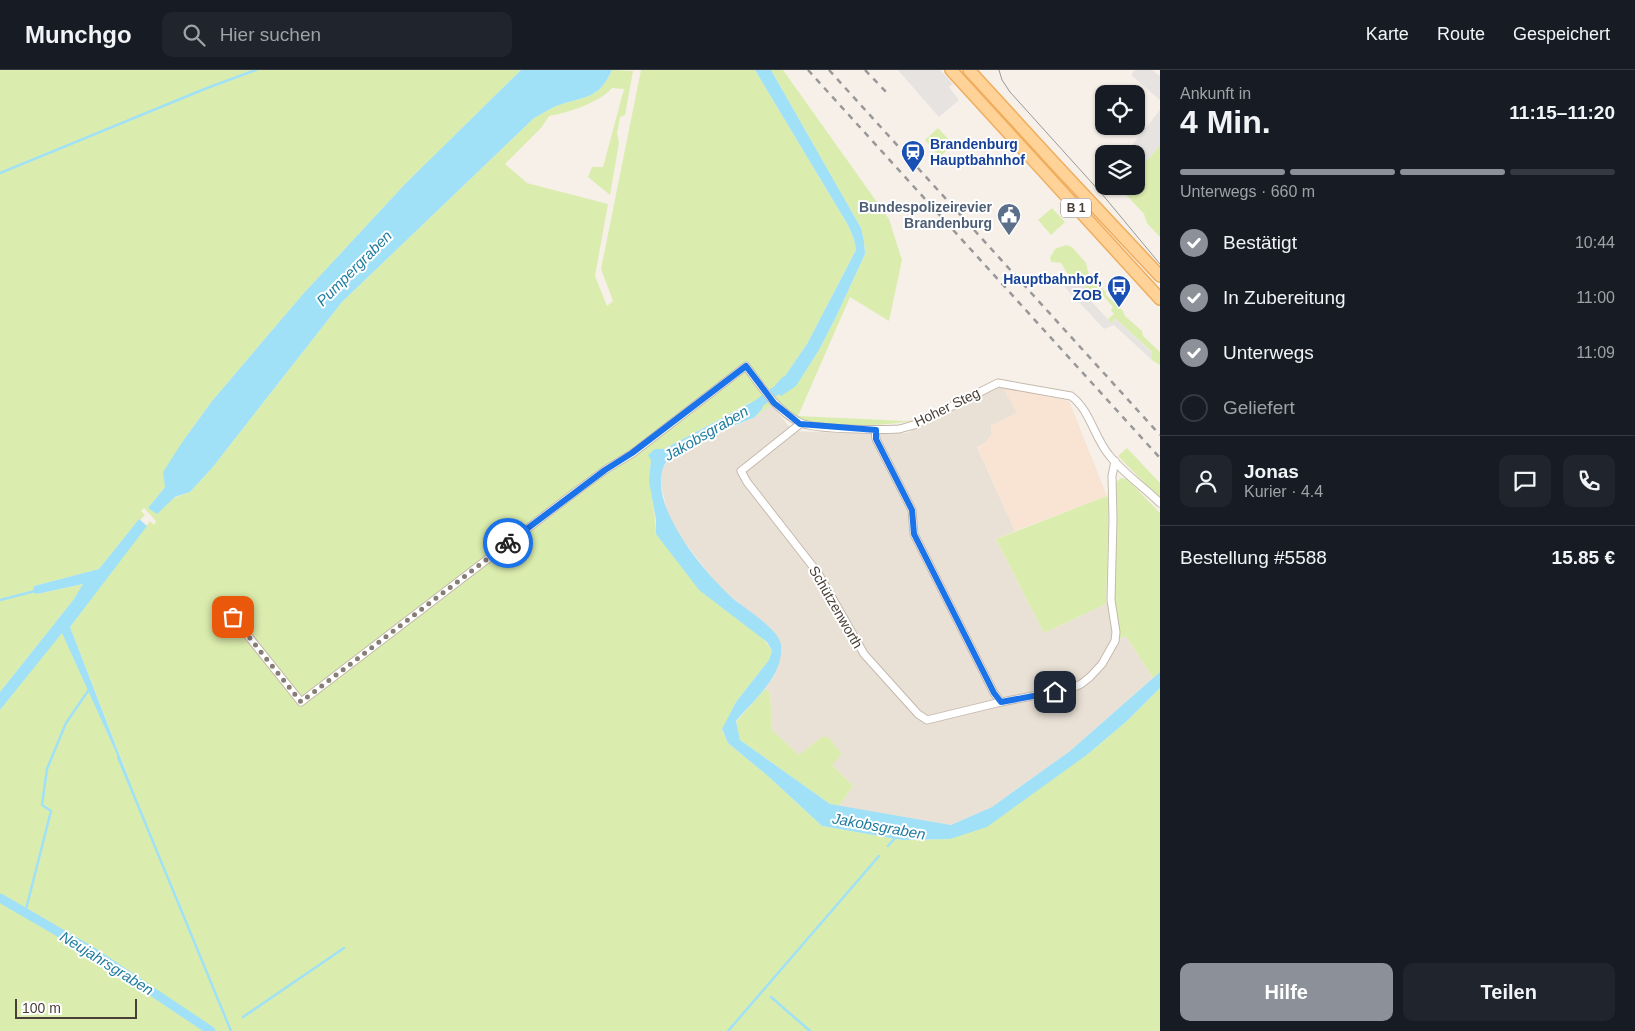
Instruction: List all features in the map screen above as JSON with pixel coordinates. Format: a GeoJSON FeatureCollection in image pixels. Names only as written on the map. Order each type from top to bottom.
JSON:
{"type":"FeatureCollection","features":[{"type":"Feature","properties":{"kind":"main road","name":"B 1"},"geometry":{"type":"LineString","coordinates":[[951,70],[1160,299]]}},
{"type":"Feature","properties":{"kind":"main road","name":"B 1"},"geometry":{"type":"LineString","coordinates":[[969,70],[1160,276]]}},
{"type":"Feature","properties":{"kind":"street"},"geometry":{"type":"LineString","coordinates":[[220,602],[301,702],[570,496],[632,453],[746,366],[774,403],[800,424]]}},
{"type":"Feature","properties":{"kind":"street","name":"Hoher Steg"},"geometry":{"type":"LineString","coordinates":[[800,424],[876,430],[902,429],[914,425],[998,383],[1070,396],[1086,414],[1114,461],[1160,503]]}},
{"type":"Feature","properties":{"kind":"street","name":"Schützenworth"},"geometry":{"type":"LineString","coordinates":[[800,424],[741,471],[747,482],[818,573],[864,654],[918,714],[927,720],[1001,702],[1070,689],[1090,677],[1102,664],[1111,649],[1116,632],[1111,600],[1114,519],[1112,476],[1114,461]]}},
{"type":"Feature","properties":{"kind":"street"},"geometry":{"type":"LineString","coordinates":[[876,430],[876,439],[912,510],[914,534],[994,693],[1001,702]]}},
{"type":"Feature","properties":{"kind":"shaded area"},"geometry":{"type":"Polygon","coordinates":[[[898,70],[940,70],[953,84],[949,87],[959,100],[939,117],[898,70]]]}},
{"type":"Feature","properties":{"kind":"shaded area"},"geometry":{"type":"Polygon","coordinates":[[[1135,70],[1152,70],[1160,76],[1160,100],[1145,85],[1131,75],[1135,70]]]}},
{"type":"Feature","properties":{"kind":"shaded area"},"geometry":{"type":"Polygon","coordinates":[[[1160,110],[1160,145],[1145,162],[1145,145],[1132,145],[1140,135],[1145,135],[1145,129],[1160,110]]]}},
{"type":"Feature","properties":{"kind":"shaded area"},"geometry":{"type":"Polygon","coordinates":[[[1074,276],[1092,295],[1092,302],[1112,324],[1115,318],[1152,353],[1152,360],[1114,325],[1104,329],[1063,285],[1072,281],[1074,276]]]}},
{"type":"Feature","properties":{"kind":"shaded area"},"geometry":{"type":"Polygon","coordinates":[[[1000,386],[1003,387],[1017,413],[991,426],[992,434],[985,443],[977,447],[1015,531],[996,539],[1044,633],[1106,604],[1113,598],[1119,639],[1126,636],[1153,678],[1070,751],[992,807],[951,825],[839,806],[853,786],[832,765],[822,737],[799,756],[772,730],[770,692],[765,689],[775,674],[772,629],[720,588],[683,540],[668,516],[660,480],[662,470],[668,460],[680,451],[755,417],[771,405],[793,431],[865,434],[907,433],[1000,386]]]}},
{"type":"Feature","properties":{"kind":"shaded area"},"geometry":{"type":"Polygon","coordinates":[[[1003,387],[1069,401],[1107,496],[1015,531],[977,446],[985,443],[992,434],[991,426],[1017,413],[1003,387]]]}},
{"type":"Feature","properties":{"kind":"green space"},"geometry":{"type":"Polygon","coordinates":[[[0,70],[521,70],[405,184],[303,294],[212,401],[183,441],[165,487],[148,508],[190,492],[212,468],[342,302],[534,118],[556,106],[591,95],[602,86],[612,70],[633,71],[625,115],[620,117],[617,133],[619,143],[610,195],[588,177],[592,167],[603,167],[624,89],[612,88],[600,98],[574,110],[549,116],[541,128],[505,164],[527,183],[608,204],[595,276],[607,306],[613,301],[601,269],[641,70],[755,70],[848,225],[856,250],[807,344],[776,389],[795,386],[819,350],[865,254],[861,228],[771,70],[783,70],[889,219],[902,260],[889,321],[850,297],[798,416],[914,420],[871,425],[819,423],[794,416],[786,411],[766,389],[762,394],[771,405],[755,417],[763,408],[751,402],[664,449],[655,449],[650,470],[650,481],[656,534],[766,642],[772,651],[769,660],[736,702],[722,730],[728,743],[769,777],[822,826],[902,840],[950,839],[1088,754],[1127,721],[1160,688],[1160,1031],[0,1031],[0,710],[62,632],[129,779],[70,627],[150,521],[154,525],[156,521],[144,508],[141,511],[145,515],[139,519],[99,569],[34,586],[37,594],[84,584],[0,692],[0,70]]]}},
{"type":"Feature","properties":{"kind":"green space"},"geometry":{"type":"Polygon","coordinates":[[[938,128],[953,144],[940,157],[925,140],[938,128]]]}},
{"type":"Feature","properties":{"kind":"green space"},"geometry":{"type":"Polygon","coordinates":[[[1160,145],[1160,237],[1147,223],[1144,214],[1127,195],[1145,195],[1145,162],[1160,145]]]}},
{"type":"Feature","properties":{"kind":"green space"},"geometry":{"type":"Polygon","coordinates":[[[1052,208],[1065,222],[1051,235],[1038,220],[1052,208]]]}},
{"type":"Feature","properties":{"kind":"green space"},"geometry":{"type":"Polygon","coordinates":[[[1066,245],[1072,247],[1086,263],[1089,275],[1123,311],[1125,316],[1142,331],[1143,336],[1160,352],[1160,365],[1152,360],[1152,352],[1115,318],[1112,324],[1108,319],[1114,314],[1111,310],[1113,307],[1100,292],[1094,297],[1074,276],[1072,281],[1061,263],[1051,262],[1050,258],[1055,249],[1066,245]]]}},
{"type":"Feature","properties":{"kind":"green space"},"geometry":{"type":"Polygon","coordinates":[[[1127,448],[1160,483],[1160,499],[1118,456],[1127,448]]]}},
{"type":"Feature","properties":{"kind":"green space"},"geometry":{"type":"Polygon","coordinates":[[[1121,478],[1127,479],[1160,513],[1160,672],[1153,678],[1126,636],[1119,639],[1113,598],[1117,519],[1116,482],[1121,478]]]}},
{"type":"Feature","properties":{"kind":"green space"},"geometry":{"type":"Polygon","coordinates":[[[1107,496],[1109,501],[1106,604],[1044,633],[996,539],[1107,496]]]}},
{"type":"Feature","properties":{"kind":"green space"},"geometry":{"type":"Polygon","coordinates":[[[765,689],[770,692],[772,730],[799,755],[822,737],[828,737],[842,754],[832,765],[853,786],[839,806],[830,804],[740,740],[736,722],[765,689]]]}},
{"type":"Feature","properties":{"kind":"water","name":"Pumpergraben"},"geometry":{"type":"Polygon","coordinates":[[[521,70],[612,70],[602,86],[591,95],[556,106],[534,118],[342,302],[212,468],[190,492],[175,497],[157,514],[148,508],[165,487],[163,472],[183,441],[212,401],[303,294],[405,184],[521,70]]]}},
{"type":"Feature","properties":{"kind":"water"},"geometry":{"type":"Polygon","coordinates":[[[755,70],[771,70],[861,228],[864,241],[865,254],[819,350],[796,386],[781,396],[776,389],[807,344],[856,250],[848,225],[755,70]]]}},
{"type":"Feature","properties":{"kind":"water"},"geometry":{"type":"Polygon","coordinates":[[[758,400],[763,408],[755,417],[682,449],[667,461],[661,477],[662,495],[670,515],[681,536],[695,556],[724,590],[775,633],[781,645],[781,656],[773,677],[759,696],[736,721],[740,740],[830,804],[951,825],[992,807],[1070,751],[1160,672],[1160,688],[1127,721],[1088,754],[987,827],[950,839],[902,840],[822,826],[769,777],[728,743],[722,729],[736,702],[769,660],[772,651],[767,642],[699,590],[656,534],[656,520],[649,481],[651,460],[648,455],[655,449],[664,449],[758,400]]]}},
{"type":"Feature","properties":{"kind":"water"},"geometry":{"type":"Polygon","coordinates":[[[139,519],[147,526],[70,627],[133,790],[62,633],[0,710],[0,692],[74,599],[83,584],[37,594],[33,592],[34,586],[99,569],[139,519]]]}},
{"type":"Feature","properties":{"kind":"waterway"},"geometry":{"type":"LineString","coordinates":[[0,173],[207,88],[256,70]]}},
{"type":"Feature","properties":{"kind":"waterway","name":"Jakobsgraben"},"geometry":{"type":"LineString","coordinates":[[751,409],[777,390],[785,381]]}},
{"type":"Feature","properties":{"kind":"waterway"},"geometry":{"type":"LineString","coordinates":[[0,600],[35,591]]}},
{"type":"Feature","properties":{"kind":"waterway"},"geometry":{"type":"LineString","coordinates":[[25,913],[51,811],[42,805],[47,769],[66,723],[90,688]]}},
{"type":"Feature","properties":{"kind":"waterway"},"geometry":{"type":"LineString","coordinates":[[118,757],[231,1031]]}},
{"type":"Feature","properties":{"kind":"waterway"},"geometry":{"type":"LineString","coordinates":[[888,846],[896,837]]}},
{"type":"Feature","properties":{"kind":"waterway"},"geometry":{"type":"LineString","coordinates":[[728,1031],[879,856]]}},
{"type":"Feature","properties":{"kind":"waterway","name":"Neujahrsgraben"},"geometry":{"type":"LineString","coordinates":[[0,898],[93,952],[211,1031]]}},
{"type":"Feature","properties":{"kind":"waterway"},"geometry":{"type":"LineString","coordinates":[[243,1017],[344,948]]}},
{"type":"Feature","properties":{"kind":"waterway"},"geometry":{"type":"LineString","coordinates":[[771,997],[810,1031]]}},
{"type":"Feature","properties":{"kind":"tram line"},"geometry":{"type":"LineString","coordinates":[[999,70],[1002,80],[1010,92],[1102,194],[1160,264]]}},
{"type":"Feature","properties":{"kind":"railway"},"geometry":{"type":"LineString","coordinates":[[808,70],[1160,458]]}},
{"type":"Feature","properties":{"kind":"railway"},"geometry":{"type":"LineString","coordinates":[[829,70],[1160,435]]}},
{"type":"Feature","properties":{"kind":"railway"},"geometry":{"type":"LineString","coordinates":[[865,70],[889,95]]}},
{"type":"Feature","properties":{"kind":"way so far"},"geometry":{"type":"LineString","coordinates":[[233,617],[301,702],[508,543]]}},
{"type":"Feature","properties":{"kind":"place","name":"Brandenburg Hauptbahnhof"},"geometry":{"type":"Point","coordinates":[913,173]}},
{"type":"Feature","properties":{"kind":"place","name":"Bundespolizeirevier Brandenburg"},"geometry":{"type":"Point","coordinates":[1009,236]}},
{"type":"Feature","properties":{"kind":"place","name":"Hauptbahnhof, ZOB"},"geometry":{"type":"Point","coordinates":[1119,308]}},
{"type":"Feature","properties":{"kind":"route"},"geometry":{"type":"LineString","coordinates":[[508,543],[605,470],[632,453],[746,366],[774,403],[800,424],[876,430],[876,439],[912,510],[914,534],[994,693],[1001,702],[1055,692]]}}]}
